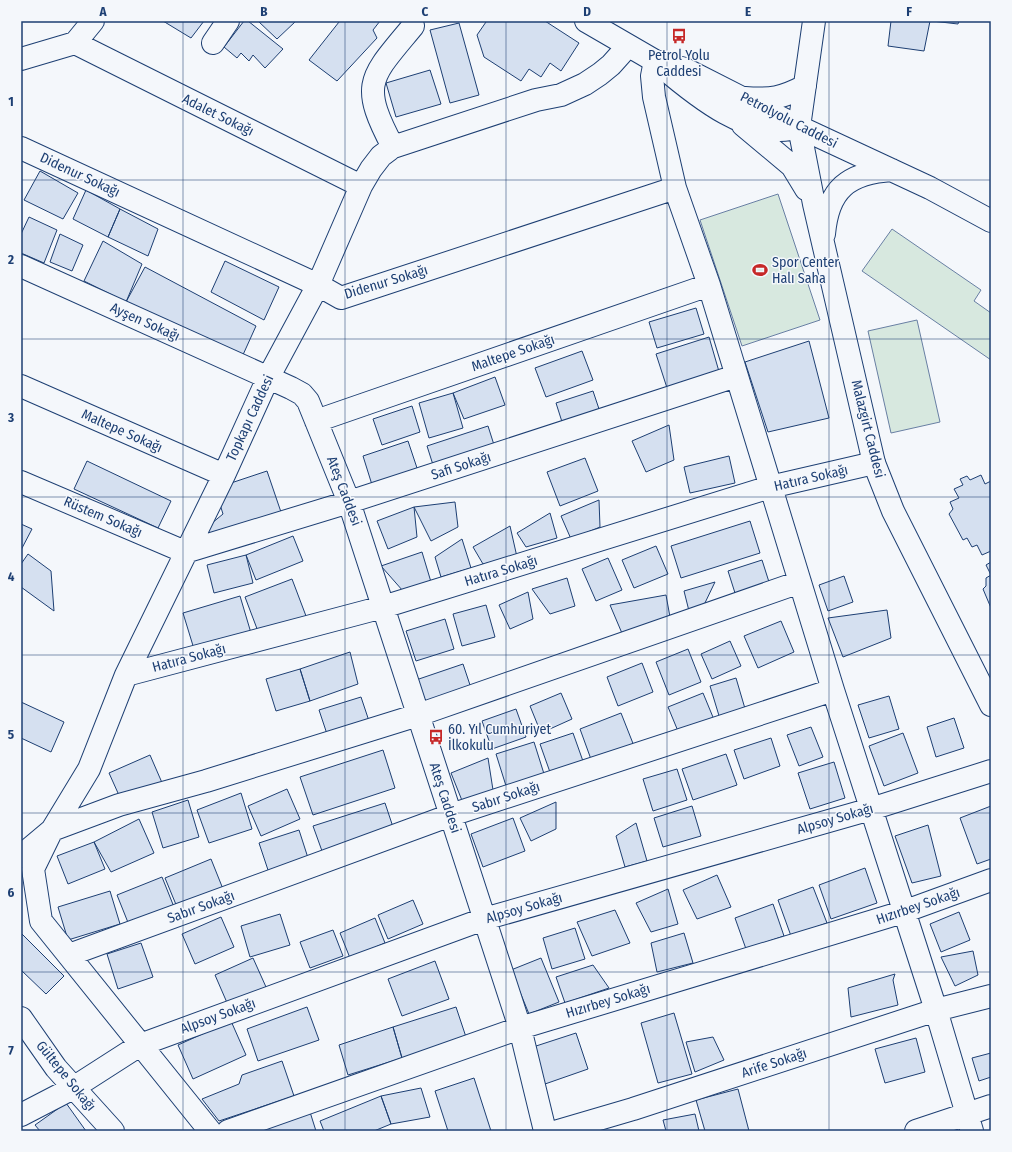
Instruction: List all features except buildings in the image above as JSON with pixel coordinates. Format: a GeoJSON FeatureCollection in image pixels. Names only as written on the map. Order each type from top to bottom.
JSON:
{"type":"FeatureCollection","features":[{"type":"Feature","properties":{"kind":"street"},"geometry":{"type":"LineString","coordinates":[[21,59],[74,43],[93,21]]}},
{"type":"Feature","properties":{"kind":"street"},"geometry":{"type":"LineString","coordinates":[[213,43],[228,21]]}},
{"type":"Feature","properties":{"kind":"street","name":"Petrolyolu Caddesi"},"geometry":{"type":"LineString","coordinates":[[586,21],[655,61],[685,69],[799,127],[892,170],[991,221]]}},
{"type":"Feature","properties":{"kind":"street","name":"Malazgirt Caddesi"},"geometry":{"type":"LineString","coordinates":[[814,21],[799,127],[814,204],[824,240],[874,463],[892,511],[991,705]]}},
{"type":"Feature","properties":{"kind":"street"},"geometry":{"type":"LineString","coordinates":[[413,26],[380,66],[374,82],[375,109],[393,147],[536,100],[561,95],[585,84],[600,74],[611,65],[628,46]]}},
{"type":"Feature","properties":{"kind":"street","name":"Adalet Sokağı"},"geometry":{"type":"LineString","coordinates":[[74,43],[361,186]]}},
{"type":"Feature","properties":{"kind":"street"},"geometry":{"type":"LineString","coordinates":[[799,127],[780,130],[762,129],[739,121],[684,86],[655,61],[652,76],[654,97],[675,188],[709,285],[833,690],[903,912],[936,1010],[969,1123]]}},
{"type":"Feature","properties":{"kind":"street"},"geometry":{"type":"LineString","coordinates":[[744,98],[768,100],[790,94],[805,86]]}},
{"type":"Feature","properties":{"kind":"street","name":"Malazgirt Caddesi"},"geometry":{"type":"LineString","coordinates":[[739,121],[792,166],[814,204]]}},
{"type":"Feature","properties":{"kind":"street","name":"Topkapı Caddesi"},"geometry":{"type":"LineString","coordinates":[[52,830],[89,769],[126,675],[185,552],[224,476],[268,378],[318,285],[361,186],[381,156],[393,147]]}},
{"type":"Feature","properties":{"kind":"street","name":"Didenur Sokağı"},"geometry":{"type":"LineString","coordinates":[[21,148],[318,285],[341,298],[675,188]]}},
{"type":"Feature","properties":{"kind":"street"},"geometry":{"type":"LineString","coordinates":[[824,240],[828,212],[833,198],[840,188],[852,179],[866,174],[892,170]]}},
{"type":"Feature","properties":{"kind":"street","name":"Ayşen Sokağı"},"geometry":{"type":"LineString","coordinates":[[21,266],[268,378]]}},
{"type":"Feature","properties":{"kind":"street","name":"Maltepe Sokağı"},"geometry":{"type":"LineString","coordinates":[[316,421],[709,285]]}},
{"type":"Feature","properties":{"kind":"street","name":"Safi Sokağı"},"geometry":{"type":"LineString","coordinates":[[185,552],[349,502],[736,376]]}},
{"type":"Feature","properties":{"kind":"street","name":"Ateş Caddesi"},"geometry":{"type":"LineString","coordinates":[[268,378],[302,394],[308,401],[349,502],[520,1028],[545,1131]]}},
{"type":"Feature","properties":{"kind":"street","name":"Maltepe Sokağı"},"geometry":{"type":"LineString","coordinates":[[21,386],[224,476]]}},
{"type":"Feature","properties":{"kind":"street","name":"Hatıra Sokağı"},"geometry":{"type":"LineString","coordinates":[[126,675],[383,607],[770,487],[874,463]]}},
{"type":"Feature","properties":{"kind":"street","name":"Rüstem Sokağı"},"geometry":{"type":"LineString","coordinates":[[21,482],[185,552]]}},
{"type":"Feature","properties":{"kind":"street"},"geometry":{"type":"LineString","coordinates":[[21,856],[52,830],[119,805],[418,715],[800,582]]}},
{"type":"Feature","properties":{"kind":"street","name":"Sabır Sokağı"},"geometry":{"type":"LineString","coordinates":[[69,955],[451,815],[833,690]]}},
{"type":"Feature","properties":{"kind":"street","name":"Alpsoy Sokağı"},"geometry":{"type":"LineString","coordinates":[[21,1117],[73,1088],[140,1045],[484,919],[871,809],[991,771]]}},
{"type":"Feature","properties":{"kind":"street"},"geometry":{"type":"LineString","coordinates":[[52,830],[33,870],[41,921],[210,1131]]}},
{"type":"Feature","properties":{"kind":"street","name":"Hızırbey Sokağı"},"geometry":{"type":"LineString","coordinates":[[228,1131],[520,1028],[903,912],[991,880]]}},
{"type":"Feature","properties":{"kind":"street","name":"Arife Sokağı"},"geometry":{"type":"LineString","coordinates":[[558,1131],[633,1109],[936,1010],[991,996]]}},
{"type":"Feature","properties":{"kind":"street","name":"Gültepe Sokağı"},"geometry":{"type":"LineString","coordinates":[[21,1018],[56,1068],[114,1131]]}},
{"type":"Feature","properties":{"kind":"street"},"geometry":{"type":"LineString","coordinates":[[916,1131],[969,1123],[991,1106]]}},
{"type":"Feature","properties":{"kind":"shaded area","name":"Spor Center Halı Saha"},"geometry":{"type":"Polygon","coordinates":[[[778,194],[820,320],[742,346],[700,220],[778,194]]]}},
{"type":"Feature","properties":{"kind":"shaded area"},"geometry":{"type":"Polygon","coordinates":[[[892,229],[981,290],[974,301],[991,313],[991,360],[862,271],[892,229]]]}},
{"type":"Feature","properties":{"kind":"shaded area"},"geometry":{"type":"Polygon","coordinates":[[[917,320],[940,422],[891,433],[868,331],[917,320]]]}},
{"type":"Feature","properties":{"kind":"place","name":"Petrol Yolu Caddesi"},"geometry":{"type":"Point","coordinates":[679,36]}},
{"type":"Feature","properties":{"kind":"place","name":"Spor Center Halı Saha"},"geometry":{"type":"Point","coordinates":[760,270]}},
{"type":"Feature","properties":{"kind":"place","name":"60. Yıl Cumhuriyet İlkokulu"},"geometry":{"type":"Point","coordinates":[436,737]}}]}
